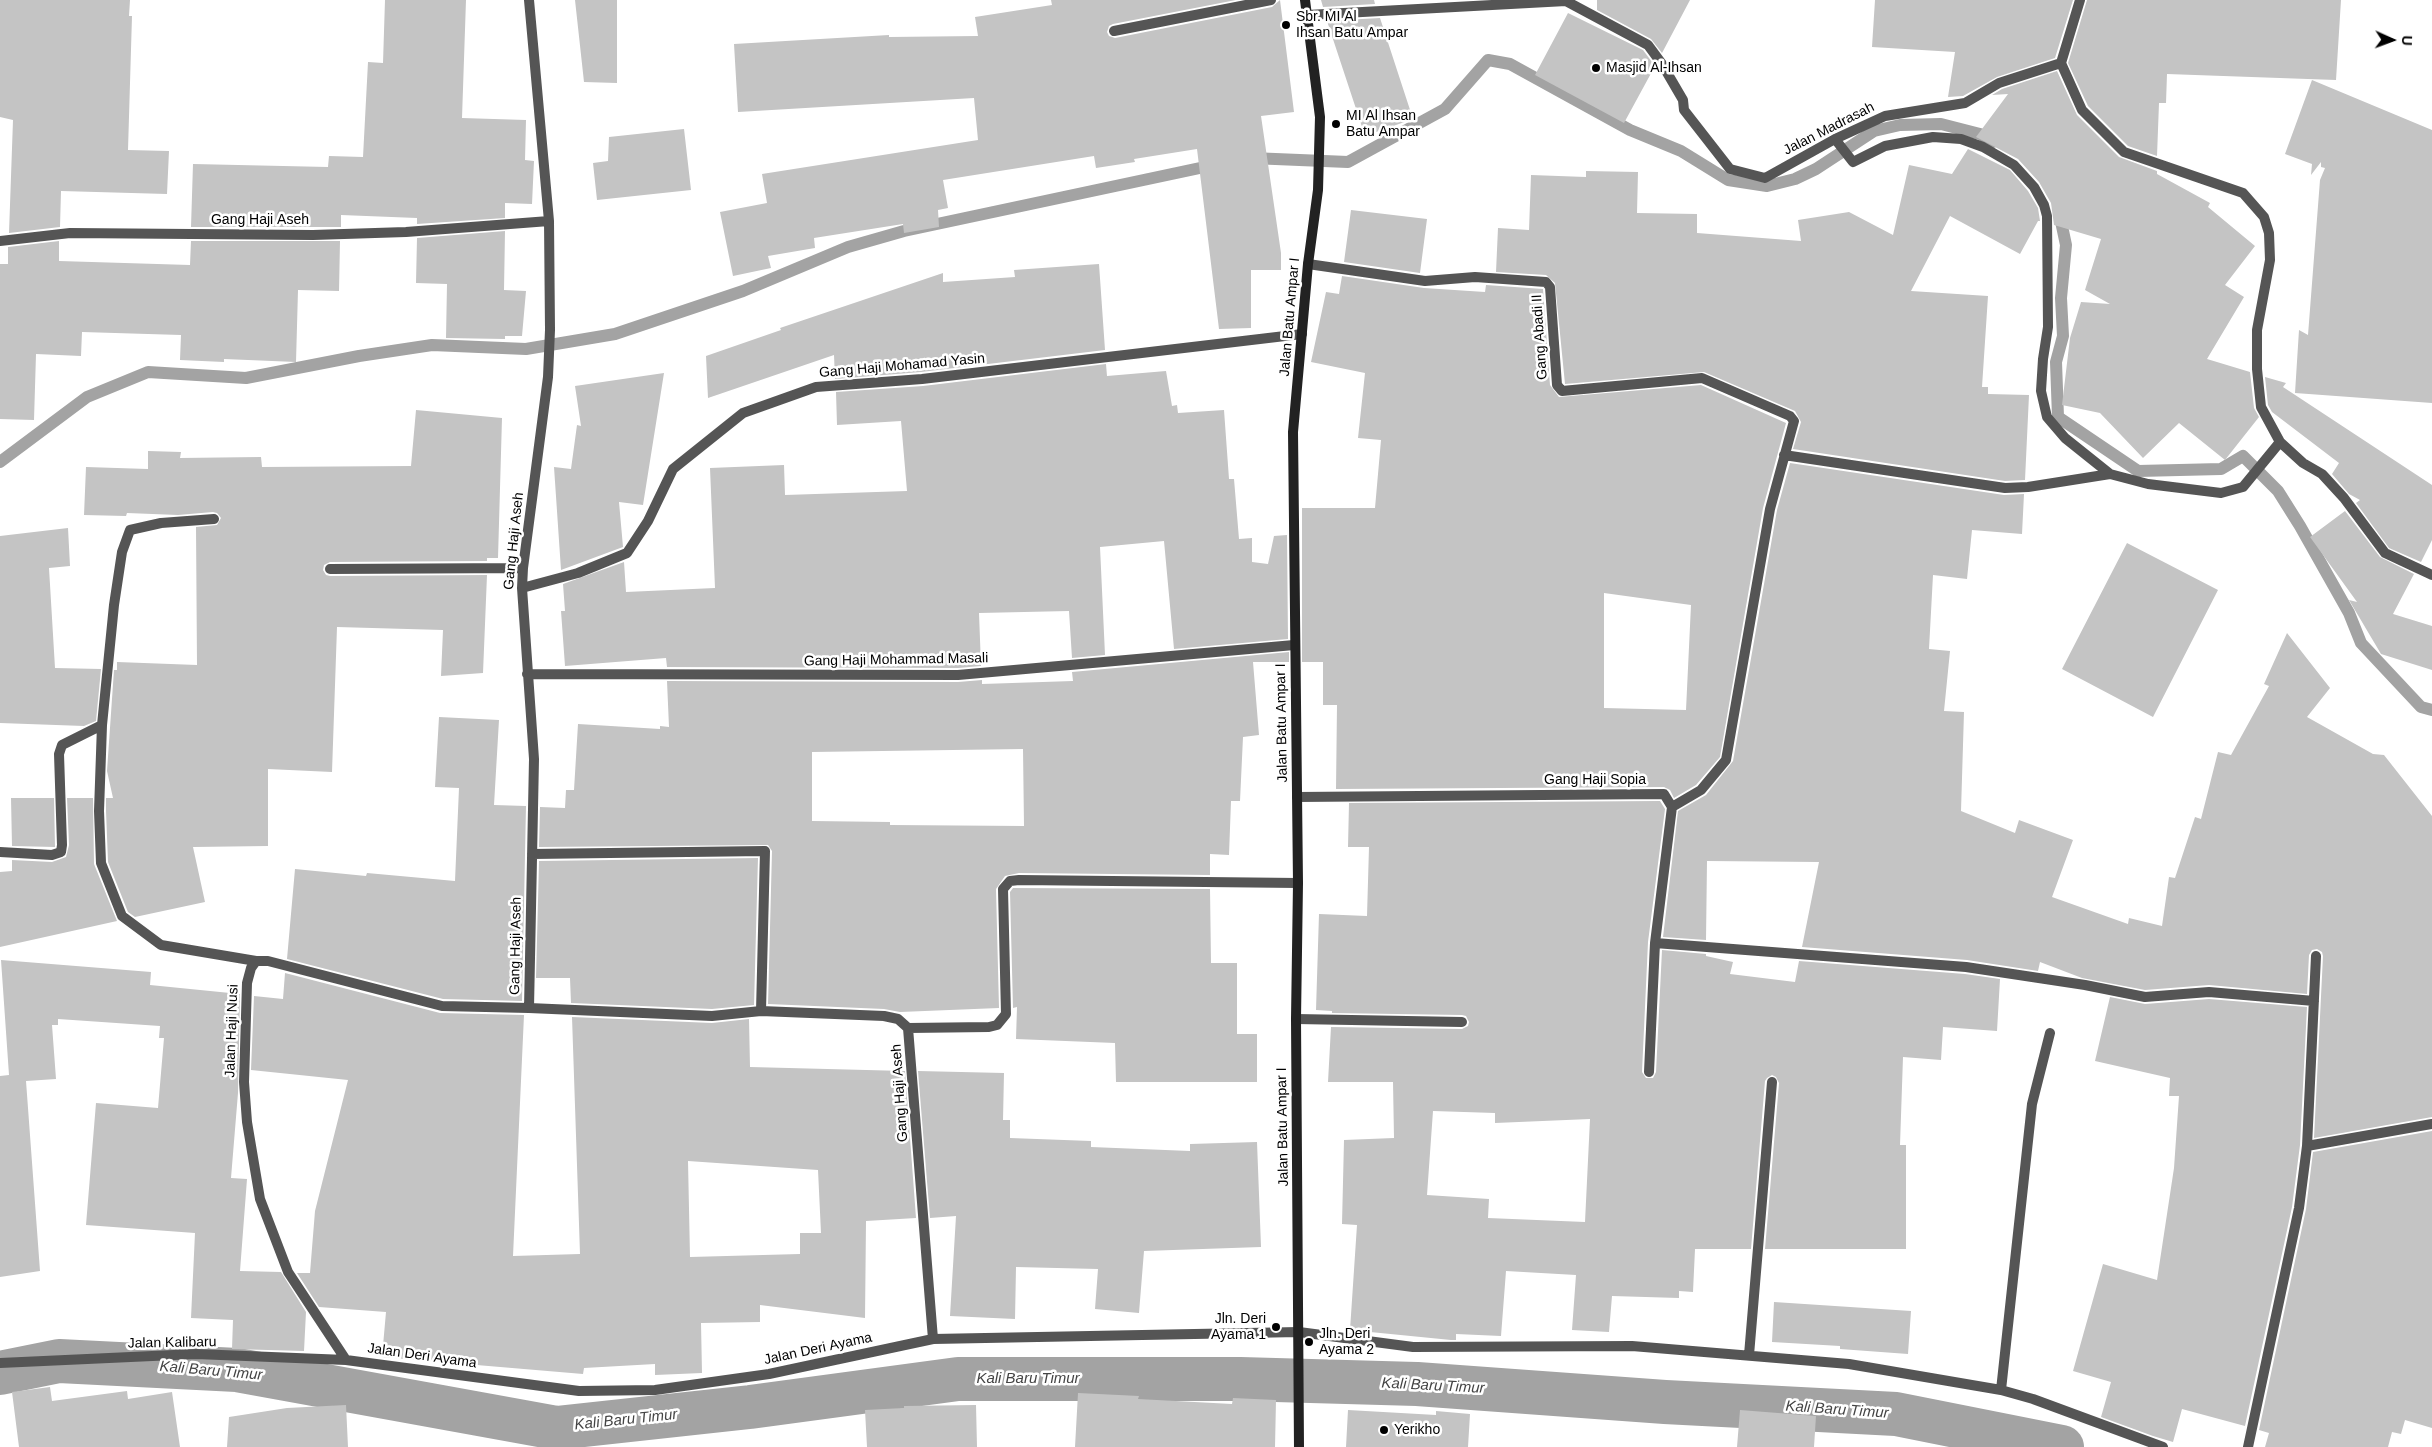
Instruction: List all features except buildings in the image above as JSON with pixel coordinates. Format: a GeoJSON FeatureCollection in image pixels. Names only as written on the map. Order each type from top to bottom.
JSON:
{"type":"FeatureCollection","features":[{"type":"Feature","properties":{"kind":"street","name":"Gang Haji Aseh"},"geometry":{"type":"LineString","coordinates":[[529,0],[550,221],[548,377],[522,588],[534,759],[529,1008],[712,1016],[762,1011],[884,1016],[898,1019],[908,1028],[933,1339]]}},
{"type":"Feature","properties":{"kind":"street"},"geometry":{"type":"LineString","coordinates":[[1114,31],[1271,0]]}},
{"type":"Feature","properties":{"kind":"street","name":"Jalan Batu Ampar I"},"geometry":{"type":"LineString","coordinates":[[1299,1447],[1296,1019],[1298,883],[1293,432],[1308,264],[1318,190],[1320,118],[1305,0]]}},
{"type":"Feature","properties":{"kind":"street"},"geometry":{"type":"LineString","coordinates":[[2080,0],[2061,63],[2082,110],[2124,152],[2243,193],[2264,217],[2269,233],[2270,260],[2257,330],[2257,369],[2261,407],[2280,442],[2303,463],[2322,474],[2344,498],[2385,553],[2432,575]]}},
{"type":"Feature","properties":{"kind":"street","name":"Jalan Madrasah"},"geometry":{"type":"LineString","coordinates":[[1307,14],[1566,1],[1648,45],[1662,64],[1683,100],[1684,110],[1730,169],[1765,178],[1885,116],[1965,103],[1999,83],[2061,63]]}},
{"type":"Feature","properties":{"kind":"street"},"geometry":{"type":"LineString","coordinates":[[1837,140],[1852,162],[1885,146],[1933,137],[1961,139],[1983,147],[2014,165],[2034,187],[2044,205],[2047,216],[2048,327],[2041,391],[2046,417],[2065,438],[2110,474]]}},
{"type":"Feature","properties":{"kind":"street","name":"Gang Haji Aseh"},"geometry":{"type":"LineString","coordinates":[[0,241],[70,232],[313,235],[406,232],[550,221]]}},
{"type":"Feature","properties":{"kind":"street","name":"Gang Abadi II"},"geometry":{"type":"LineString","coordinates":[[1308,264],[1425,281],[1475,277],[1546,282],[1550,287],[1557,385],[1562,391],[1702,378],[1792,417],[1794,421],[1784,455]]}},
{"type":"Feature","properties":{"kind":"street","name":"Gang Haji Mohamad Yasin"},"geometry":{"type":"LineString","coordinates":[[522,588],[578,573],[627,553],[648,521],[673,469],[743,413],[816,387],[922,379],[1302,334]]}},
{"type":"Feature","properties":{"kind":"street"},"geometry":{"type":"LineString","coordinates":[[1649,1072],[1655,943],[1672,807],[1701,790],[1726,760],[1770,509],[1784,455],[2005,488],[2028,487],[2110,474],[2148,484],[2221,493],[2243,487],[2269,453],[2280,442]]}},
{"type":"Feature","properties":{"kind":"street"},"geometry":{"type":"LineString","coordinates":[[214,519],[161,523],[130,530],[122,552],[114,605],[102,725],[99,811],[101,863],[122,916],[161,945],[256,961],[268,961],[442,1006],[529,1008]]}},
{"type":"Feature","properties":{"kind":"street"},"geometry":{"type":"LineString","coordinates":[[330,569],[523,568]]}},
{"type":"Feature","properties":{"kind":"street","name":"Gang Haji Mohammad Masali"},"geometry":{"type":"LineString","coordinates":[[527,674],[958,675],[1294,645]]}},
{"type":"Feature","properties":{"kind":"street"},"geometry":{"type":"LineString","coordinates":[[0,852],[52,855],[61,852],[59,754],[62,745],[102,725]]}},
{"type":"Feature","properties":{"kind":"street","name":"Gang Haji Sopia"},"geometry":{"type":"LineString","coordinates":[[1297,797],[1664,794],[1672,807]]}},
{"type":"Feature","properties":{"kind":"street"},"geometry":{"type":"LineString","coordinates":[[532,854],[765,851],[762,1011]]}},
{"type":"Feature","properties":{"kind":"street"},"geometry":{"type":"LineString","coordinates":[[908,1028],[989,1027],[997,1025],[1006,1014],[1003,889],[1010,881],[1298,883]]}},
{"type":"Feature","properties":{"kind":"street"},"geometry":{"type":"LineString","coordinates":[[1655,943],[1966,967],[2085,985],[2145,997],[2209,992],[2314,1001]]}},
{"type":"Feature","properties":{"kind":"street"},"geometry":{"type":"LineString","coordinates":[[2248,1447],[2293,1243],[2307,1146],[2316,956]]}},
{"type":"Feature","properties":{"kind":"street","name":"Jalan Haji Nusi"},"geometry":{"type":"LineString","coordinates":[[256,961],[250,968],[247,984],[244,1082],[247,1122],[260,1200],[288,1272],[346,1360]]}},
{"type":"Feature","properties":{"kind":"street"},"geometry":{"type":"LineString","coordinates":[[1296,1019],[1462,1022]]}},
{"type":"Feature","properties":{"kind":"street"},"geometry":{"type":"LineString","coordinates":[[2002,1390],[2032,1104],[2050,1033]]}},
{"type":"Feature","properties":{"kind":"street"},"geometry":{"type":"LineString","coordinates":[[1749,1355],[1772,1082]]}},
{"type":"Feature","properties":{"kind":"street"},"geometry":{"type":"LineString","coordinates":[[2307,1146],[2432,1124]]}},
{"type":"Feature","properties":{"kind":"street","name":"Jalan Deri Ayama"},"geometry":{"type":"LineString","coordinates":[[346,1360],[578,1391],[655,1390],[769,1374],[933,1339],[1299,1332],[1413,1347],[1632,1346],[1849,1364],[2002,1390],[2033,1398],[2163,1447]]}},
{"type":"Feature","properties":{"kind":"street","name":"Jalan Kalibaru"},"geometry":{"type":"LineString","coordinates":[[0,1363],[196,1354],[346,1360]]}},
{"type":"Feature","properties":{"kind":"waterway"},"geometry":{"type":"LineString","coordinates":[[1251,158],[1348,162],[1445,109],[1488,60],[1510,64],[1630,130],[1681,151],[1728,180],[1767,186],[1795,179],[1816,169],[1874,131],[1900,125],[1941,124],[1980,134],[1993,142]]}},
{"type":"Feature","properties":{"kind":"waterway"},"geometry":{"type":"LineString","coordinates":[[0,462],[87,397],[148,372],[246,378],[359,356],[432,345],[526,349],[615,334],[743,291],[848,247],[904,231],[1214,165]]}},
{"type":"Feature","properties":{"kind":"waterway"},"geometry":{"type":"LineString","coordinates":[[2059,212],[2066,245],[2061,298],[2063,336],[2056,362],[2058,417],[2138,471],[2221,469],[2243,456],[2278,491],[2349,613],[2361,643],[2421,707],[2432,710]]}},
{"type":"Feature","properties":{"kind":"waterway","name":"Kali Baru Timur"},"geometry":{"type":"LineString","coordinates":[[0,1373],[59,1361],[237,1370],[556,1428],[750,1407],[958,1379],[1240,1379],[1417,1384],[1665,1402],[1896,1414],[2062,1447]]}},
{"type":"Feature","properties":{"kind":"place","name":"Sbr. MI Al Ihsan Batu Ampar"},"geometry":{"type":"Point","coordinates":[1286,25]}},
{"type":"Feature","properties":{"kind":"place","name":"Masjid Al-Ihsan"},"geometry":{"type":"Point","coordinates":[1596,68]}},
{"type":"Feature","properties":{"kind":"place","name":"MI Al Ihsan Batu Ampar"},"geometry":{"type":"Point","coordinates":[1336,124]}},
{"type":"Feature","properties":{"kind":"place","name":"Jln. Deri Ayama 1"},"geometry":{"type":"Point","coordinates":[1276,1327]}},
{"type":"Feature","properties":{"kind":"place","name":"Jln. Deri Ayama 2"},"geometry":{"type":"Point","coordinates":[1309,1342]}},
{"type":"Feature","properties":{"kind":"place","name":"Yerikho"},"geometry":{"type":"Point","coordinates":[1384,1430]}}]}
